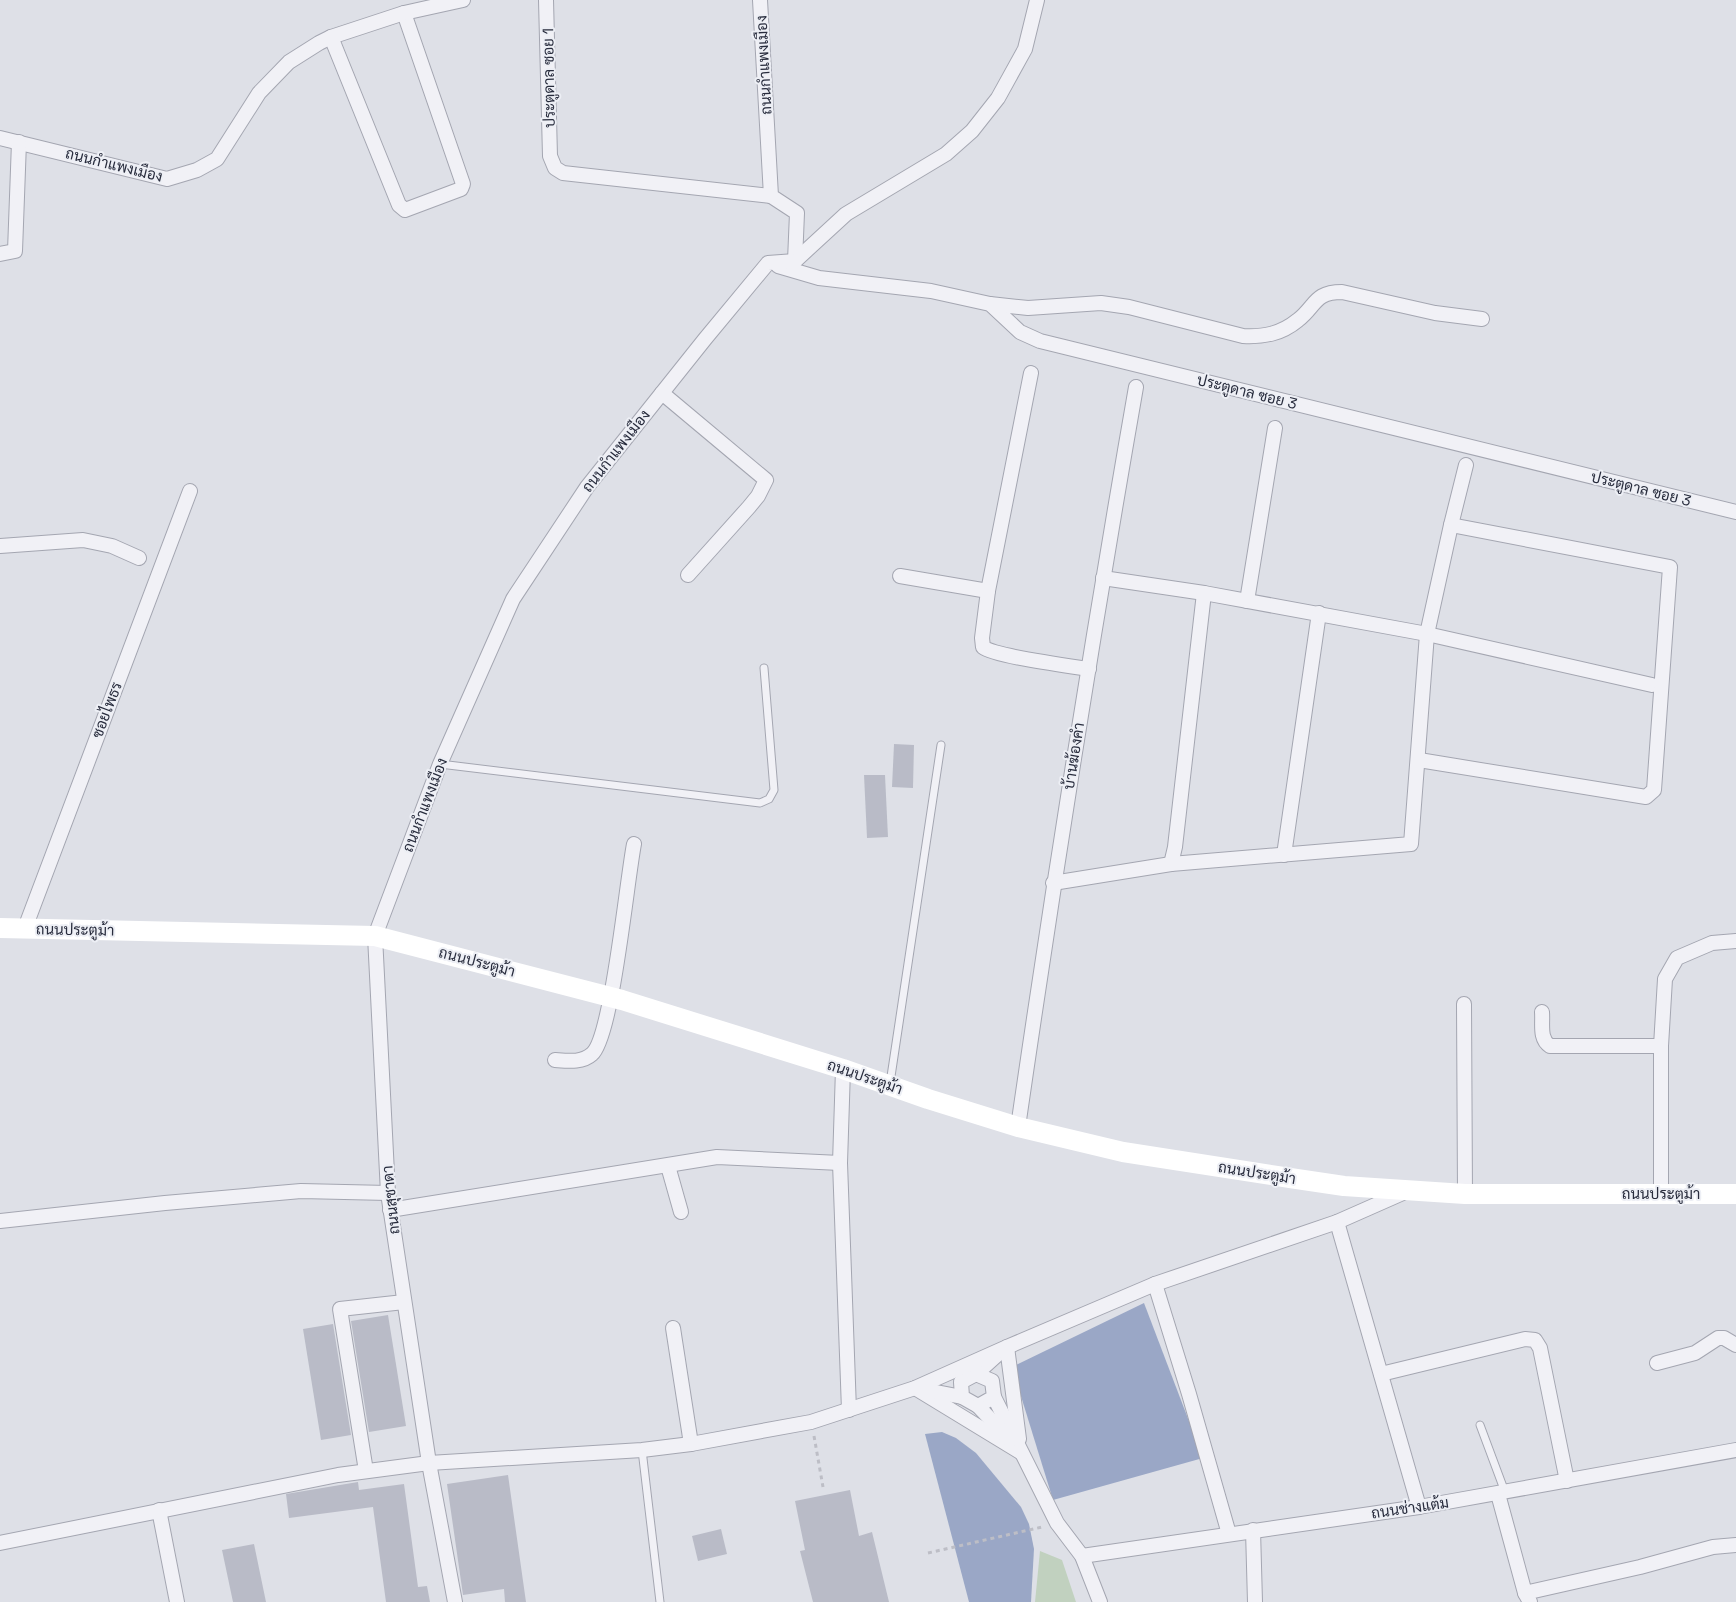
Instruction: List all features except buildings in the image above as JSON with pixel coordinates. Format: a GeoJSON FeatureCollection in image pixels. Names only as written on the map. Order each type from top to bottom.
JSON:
{"type":"FeatureCollection","features":[{"type":"Feature","properties":{"kind":"main road","name":"ถนนประตูม้า"},"geometry":{"type":"LineString","coordinates":[[0,928],[375,936],[611,997],[843,1069],[1018,1127],[1123,1152],[1344,1186],[1465,1194],[1736,1194]]}},
{"type":"Feature","properties":{"kind":"street","name":"ถนนกำแพงเมือง"},"geometry":{"type":"LineString","coordinates":[[0,138],[167,180],[197,170],[217,158],[259,93],[289,62],[331,37],[429,3],[463,0]]}},
{"type":"Feature","properties":{"kind":"street","name":"ประตูดาล ซอย 1"},"geometry":{"type":"LineString","coordinates":[[546,0],[550,156],[555,168],[563,173],[771,196]]}},
{"type":"Feature","properties":{"kind":"street","name":"ถนนกำแพงเมือง"},"geometry":{"type":"LineString","coordinates":[[760,0],[771,196]]}},
{"type":"Feature","properties":{"kind":"street"},"geometry":{"type":"LineString","coordinates":[[768,263],[796,261],[846,214],[946,154],[972,131],[998,98],[1025,49],[1036,0]]}},
{"type":"Feature","properties":{"kind":"street"},"geometry":{"type":"LineString","coordinates":[[331,37],[399,205],[405,210],[461,189],[463,184],[404,13]]}},
{"type":"Feature","properties":{"kind":"street"},"geometry":{"type":"LineString","coordinates":[[0,254],[15,251],[19,142]]}},
{"type":"Feature","properties":{"kind":"street"},"geometry":{"type":"LineString","coordinates":[[771,196],[797,213],[796,261]]}},
{"type":"Feature","properties":{"kind":"street","name":"ถนนกำแพงเมือง"},"geometry":{"type":"LineString","coordinates":[[375,936],[440,764],[513,599],[587,487],[768,263]]}},
{"type":"Feature","properties":{"kind":"street"},"geometry":{"type":"LineString","coordinates":[[768,263],[819,278],[931,291],[990,304],[1028,308],[1101,303],[1129,307],[1243,336],[1270,336],[1298,320],[1320,296],[1332,292],[1342,292],[1435,314],[1482,320]]}},
{"type":"Feature","properties":{"kind":"street","name":"ประตูดาล ซอย 3"},"geometry":{"type":"LineString","coordinates":[[990,304],[1020,332],[1040,341],[1736,512]]}},
{"type":"Feature","properties":{"kind":"street"},"geometry":{"type":"LineString","coordinates":[[1031,373],[988,591],[982,638],[983,647],[1004,654],[1088,670]]}},
{"type":"Feature","properties":{"kind":"street","name":"บ้านฆ้องคำ"},"geometry":{"type":"LineString","coordinates":[[1018,1127],[1053,884],[1136,387]]}},
{"type":"Feature","properties":{"kind":"street"},"geometry":{"type":"LineString","coordinates":[[662,393],[766,480],[758,496],[749,507],[688,575]]}},
{"type":"Feature","properties":{"kind":"street"},"geometry":{"type":"LineString","coordinates":[[1246,601],[1275,428]]}},
{"type":"Feature","properties":{"kind":"street"},"geometry":{"type":"LineString","coordinates":[[1053,884],[1171,864],[1412,844],[1427,634],[1466,465]]}},
{"type":"Feature","properties":{"kind":"street","name":"ซอยไพธร"},"geometry":{"type":"LineString","coordinates":[[25,928],[190,491]]}},
{"type":"Feature","properties":{"kind":"street"},"geometry":{"type":"LineString","coordinates":[[1419,760],[1646,797],[1654,790],[1670,567],[1451,525]]}},
{"type":"Feature","properties":{"kind":"street"},"geometry":{"type":"LineString","coordinates":[[0,546],[83,540],[112,546],[139,558]]}},
{"type":"Feature","properties":{"kind":"street"},"geometry":{"type":"LineString","coordinates":[[900,576],[988,591]]}},
{"type":"Feature","properties":{"kind":"street"},"geometry":{"type":"LineString","coordinates":[[1103,578],[1204,593],[1427,634],[1652,685]]}},
{"type":"Feature","properties":{"kind":"street"},"geometry":{"type":"LineString","coordinates":[[1171,864],[1204,593]]}},
{"type":"Feature","properties":{"kind":"street"},"geometry":{"type":"LineString","coordinates":[[1284,855],[1320,614]]}},
{"type":"Feature","properties":{"kind":"street"},"geometry":{"type":"LineString","coordinates":[[555,1060],[572,1062],[583,1059],[593,1053],[601,1039],[611,997],[634,844]]}},
{"type":"Feature","properties":{"kind":"street","name":"ถนนสุชาดา"},"geometry":{"type":"LineString","coordinates":[[375,936],[390,1210],[429,1463],[455,1602]]}},
{"type":"Feature","properties":{"kind":"street"},"geometry":{"type":"LineString","coordinates":[[1662,1194],[1661,1046],[1665,979],[1677,958],[1712,943],[1736,941]]}},
{"type":"Feature","properties":{"kind":"street"},"geometry":{"type":"LineString","coordinates":[[1464,1004],[1465,1194]]}},
{"type":"Feature","properties":{"kind":"street"},"geometry":{"type":"LineString","coordinates":[[1542,1012],[1543,1038],[1550,1046],[1661,1046]]}},
{"type":"Feature","properties":{"kind":"street"},"geometry":{"type":"LineString","coordinates":[[843,1069],[840,1164],[850,1410]]}},
{"type":"Feature","properties":{"kind":"street"},"geometry":{"type":"LineString","coordinates":[[390,1210],[717,1157],[840,1164]]}},
{"type":"Feature","properties":{"kind":"street"},"geometry":{"type":"LineString","coordinates":[[668,1166],[681,1212]]}},
{"type":"Feature","properties":{"kind":"street"},"geometry":{"type":"LineString","coordinates":[[0,1543],[338,1474],[429,1463],[642,1450],[691,1444],[811,1422],[915,1388],[1007,1346],[1155,1284],[1337,1222],[1410,1190]]}},
{"type":"Feature","properties":{"kind":"street"},"geometry":{"type":"LineString","coordinates":[[0,1221],[165,1203],[301,1191],[388,1193]]}},
{"type":"Feature","properties":{"kind":"street"},"geometry":{"type":"LineString","coordinates":[[1337,1222],[1419,1507]]}},
{"type":"Feature","properties":{"kind":"street"},"geometry":{"type":"LineString","coordinates":[[1155,1284],[1229,1534]]}},
{"type":"Feature","properties":{"kind":"street"},"geometry":{"type":"LineString","coordinates":[[366,1471],[340,1309],[404,1302]]}},
{"type":"Feature","properties":{"kind":"street"},"geometry":{"type":"LineString","coordinates":[[673,1328],[691,1444]]}},
{"type":"Feature","properties":{"kind":"street"},"geometry":{"type":"LineString","coordinates":[[1657,1362],[1695,1354],[1718,1338],[1724,1338],[1736,1345]]}},
{"type":"Feature","properties":{"kind":"street"},"geometry":{"type":"LineString","coordinates":[[1381,1374],[1525,1339],[1535,1340],[1540,1348],[1567,1482]]}},
{"type":"Feature","properties":{"kind":"street"},"geometry":{"type":"LineString","coordinates":[[915,1388],[961,1382],[976,1374],[1007,1346]]}},
{"type":"Feature","properties":{"kind":"street"},"geometry":{"type":"LineString","coordinates":[[1007,1346],[992,1381],[994,1397],[1057,1523],[1082,1556],[1100,1602]]}},
{"type":"Feature","properties":{"kind":"street"},"geometry":{"type":"LineString","coordinates":[[1007,1346],[1020,1452]]}},
{"type":"Feature","properties":{"kind":"street"},"geometry":{"type":"LineString","coordinates":[[976,1374],[992,1381]]}},
{"type":"Feature","properties":{"kind":"street"},"geometry":{"type":"LineString","coordinates":[[961,1382],[962,1397]]}},
{"type":"Feature","properties":{"kind":"street"},"geometry":{"type":"LineString","coordinates":[[915,1388],[962,1397],[978,1406],[1020,1452]]}},
{"type":"Feature","properties":{"kind":"street"},"geometry":{"type":"LineString","coordinates":[[915,1388],[1020,1452]]}},
{"type":"Feature","properties":{"kind":"street"},"geometry":{"type":"LineString","coordinates":[[978,1406],[994,1397]]}},
{"type":"Feature","properties":{"kind":"street","name":"ถนนช่างแต้ม"},"geometry":{"type":"LineString","coordinates":[[1082,1556],[1419,1507],[1567,1482],[1736,1450]]}},
{"type":"Feature","properties":{"kind":"street"},"geometry":{"type":"LineString","coordinates":[[1502,1493],[1527,1597],[1713,1547],[1736,1545]]}},
{"type":"Feature","properties":{"kind":"street"},"geometry":{"type":"LineString","coordinates":[[159,1510],[177,1602]]}},
{"type":"Feature","properties":{"kind":"street"},"geometry":{"type":"LineString","coordinates":[[1253,1530],[1255,1602]]}},
{"type":"Feature","properties":{"kind":"lane"},"geometry":{"type":"LineString","coordinates":[[440,764],[760,803],[769,799],[774,790],[764,668]]}},
{"type":"Feature","properties":{"kind":"lane"},"geometry":{"type":"LineString","coordinates":[[890,1086],[941,746]]}},
{"type":"Feature","properties":{"kind":"lane"},"geometry":{"type":"LineString","coordinates":[[1480,1425],[1502,1493]]}},
{"type":"Feature","properties":{"kind":"lane"},"geometry":{"type":"LineString","coordinates":[[642,1450],[660,1602]]}},
{"type":"Feature","properties":{"kind":"path"},"geometry":{"type":"LineString","coordinates":[[816,1447],[823,1487]]}},
{"type":"Feature","properties":{"kind":"path"},"geometry":{"type":"LineString","coordinates":[[928,1553],[1040,1528]]}},
{"type":"Feature","properties":{"kind":"green space"},"geometry":{"type":"Polygon","coordinates":[[[1040,1551],[1062,1560],[1076,1602],[1035,1602],[1040,1551]]]}},
{"type":"Feature","properties":{"kind":"water"},"geometry":{"type":"Polygon","coordinates":[[[1144,1303],[1203,1458],[1053,1500],[1012,1367],[1144,1303]]]}},
{"type":"Feature","properties":{"kind":"water"},"geometry":{"type":"Polygon","coordinates":[[[942,1432],[956,1438],[976,1453],[1021,1507],[1029,1524],[1034,1549],[1031,1602],[969,1602],[925,1434],[942,1432]]]}}]}
